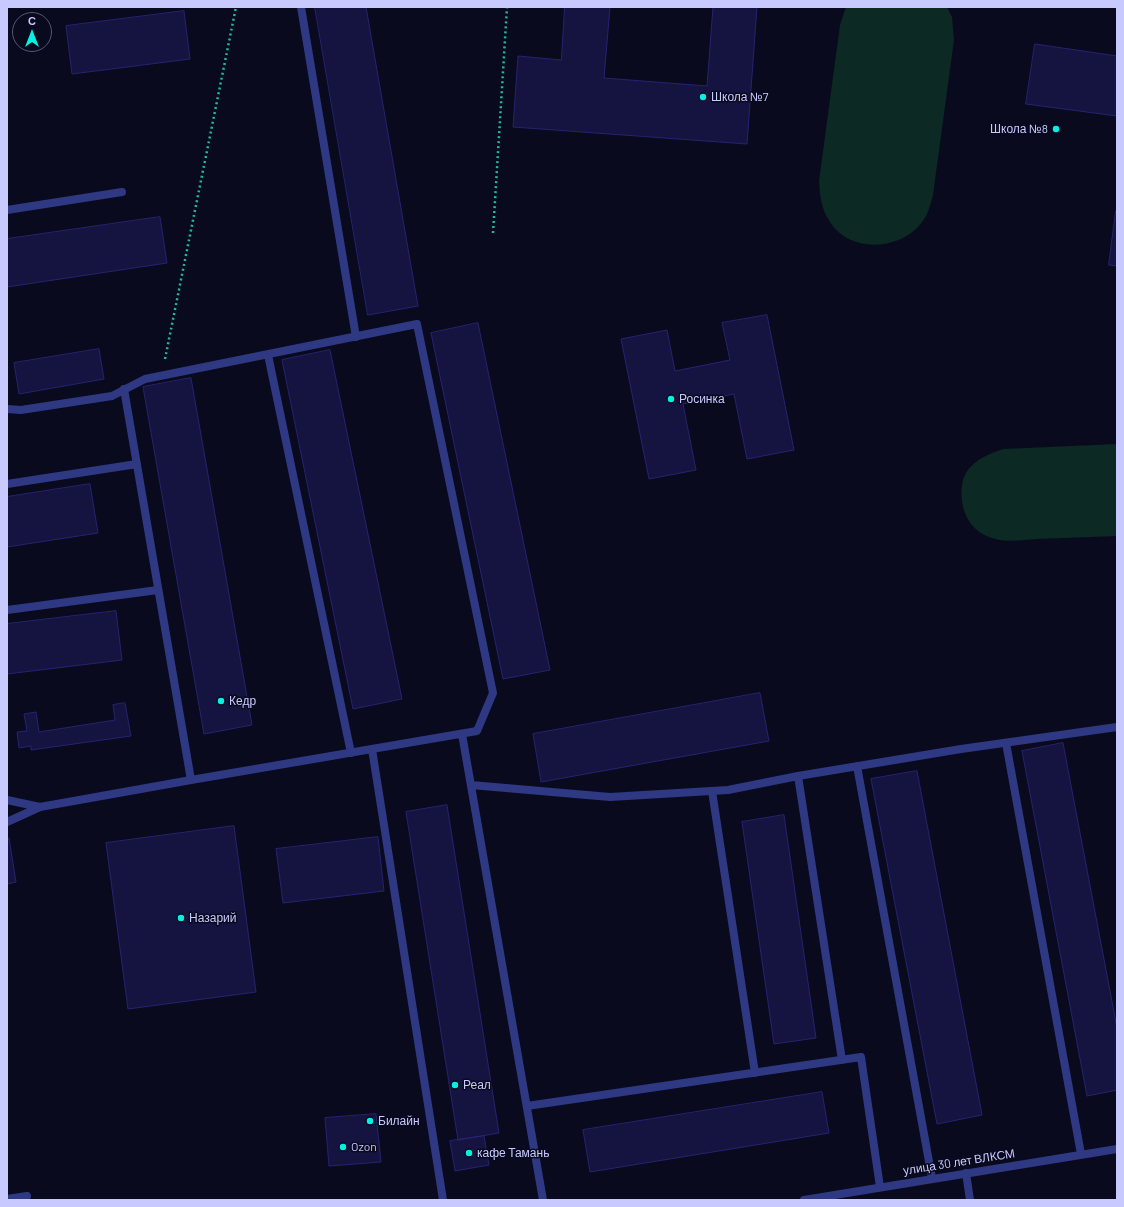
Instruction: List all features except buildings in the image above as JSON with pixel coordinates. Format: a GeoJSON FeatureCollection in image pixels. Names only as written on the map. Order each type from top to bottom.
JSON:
{"type":"FeatureCollection","features":[{"type":"Feature","properties":{"kind":"street"},"geometry":{"type":"LineString","coordinates":[[301,7],[356,337]]}},
{"type":"Feature","properties":{"kind":"street"},"geometry":{"type":"LineString","coordinates":[[7,210],[122,192]]}},
{"type":"Feature","properties":{"kind":"street"},"geometry":{"type":"LineString","coordinates":[[7,409],[21,410],[112,396],[145,379],[417,324],[493,693],[477,731],[40,807],[7,822]]}},
{"type":"Feature","properties":{"kind":"street"},"geometry":{"type":"LineString","coordinates":[[268,355],[351,753]]}},
{"type":"Feature","properties":{"kind":"street"},"geometry":{"type":"LineString","coordinates":[[124,389],[191,780]]}},
{"type":"Feature","properties":{"kind":"street"},"geometry":{"type":"LineString","coordinates":[[7,484],[137,464]]}},
{"type":"Feature","properties":{"kind":"street"},"geometry":{"type":"LineString","coordinates":[[7,610],[158,590]]}},
{"type":"Feature","properties":{"kind":"street"},"geometry":{"type":"LineString","coordinates":[[471,784],[610,797],[728,790],[857,766],[1006,742],[1117,727]]}},
{"type":"Feature","properties":{"kind":"street"},"geometry":{"type":"LineString","coordinates":[[462,734],[543,1200]]}},
{"type":"Feature","properties":{"kind":"street"},"geometry":{"type":"LineString","coordinates":[[1006,742],[1081,1154]]}},
{"type":"Feature","properties":{"kind":"street"},"geometry":{"type":"LineString","coordinates":[[372,749],[442,1200]]}},
{"type":"Feature","properties":{"kind":"street"},"geometry":{"type":"LineString","coordinates":[[857,766],[932,1178]]}},
{"type":"Feature","properties":{"kind":"street"},"geometry":{"type":"LineString","coordinates":[[798,776],[842,1060]]}},
{"type":"Feature","properties":{"kind":"street"},"geometry":{"type":"LineString","coordinates":[[712,791],[755,1073]]}},
{"type":"Feature","properties":{"kind":"street"},"geometry":{"type":"LineString","coordinates":[[7,800],[40,807]]}},
{"type":"Feature","properties":{"kind":"street"},"geometry":{"type":"LineString","coordinates":[[527,1106],[861,1057],[880,1187]]}},
{"type":"Feature","properties":{"kind":"street","name":"улица 30 лет ВЛКСМ"},"geometry":{"type":"LineString","coordinates":[[804,1200],[1117,1149]]}},
{"type":"Feature","properties":{"kind":"street"},"geometry":{"type":"LineString","coordinates":[[966,1173],[970,1200]]}},
{"type":"Feature","properties":{"kind":"street"},"geometry":{"type":"LineString","coordinates":[[7,1199],[27,1196]]}},
{"type":"Feature","properties":{"kind":"path"},"geometry":{"type":"LineString","coordinates":[[162,375],[236,7]]}},
{"type":"Feature","properties":{"kind":"path"},"geometry":{"type":"LineString","coordinates":[[493,233],[507,7]]}},
{"type":"Feature","properties":{"kind":"green space"},"geometry":{"type":"Polygon","coordinates":[[[846,7],[947,7],[952,17],[954,40],[933,195],[926,216],[918,227],[906,236],[893,242],[865,244],[851,240],[839,233],[827,217],[821,197],[819,181],[840,25],[846,7]]]}},
{"type":"Feature","properties":{"kind":"green space"},"geometry":{"type":"Polygon","coordinates":[[[1117,444],[1117,536],[1015,541],[997,540],[984,535],[977,530],[967,517],[962,502],[961,493],[964,478],[967,471],[977,461],[989,454],[1003,449],[1117,444]]]}},
{"type":"Feature","properties":{"kind":"place","name":"Школа №7"},"geometry":{"type":"Point","coordinates":[703,97]}},
{"type":"Feature","properties":{"kind":"place","name":"Школа №8"},"geometry":{"type":"Point","coordinates":[1056,129]}},
{"type":"Feature","properties":{"kind":"place","name":"Росинка"},"geometry":{"type":"Point","coordinates":[671,399]}},
{"type":"Feature","properties":{"kind":"place","name":"Кедр"},"geometry":{"type":"Point","coordinates":[221,701]}},
{"type":"Feature","properties":{"kind":"place","name":"Назарий"},"geometry":{"type":"Point","coordinates":[181,918]}},
{"type":"Feature","properties":{"kind":"place","name":"Реал"},"geometry":{"type":"Point","coordinates":[455,1085]}},
{"type":"Feature","properties":{"kind":"place","name":"Билайн"},"geometry":{"type":"Point","coordinates":[370,1121]}},
{"type":"Feature","properties":{"kind":"place","name":"Ozon"},"geometry":{"type":"Point","coordinates":[343,1147]}},
{"type":"Feature","properties":{"kind":"place","name":"кафе Тамань"},"geometry":{"type":"Point","coordinates":[469,1153]}}]}
